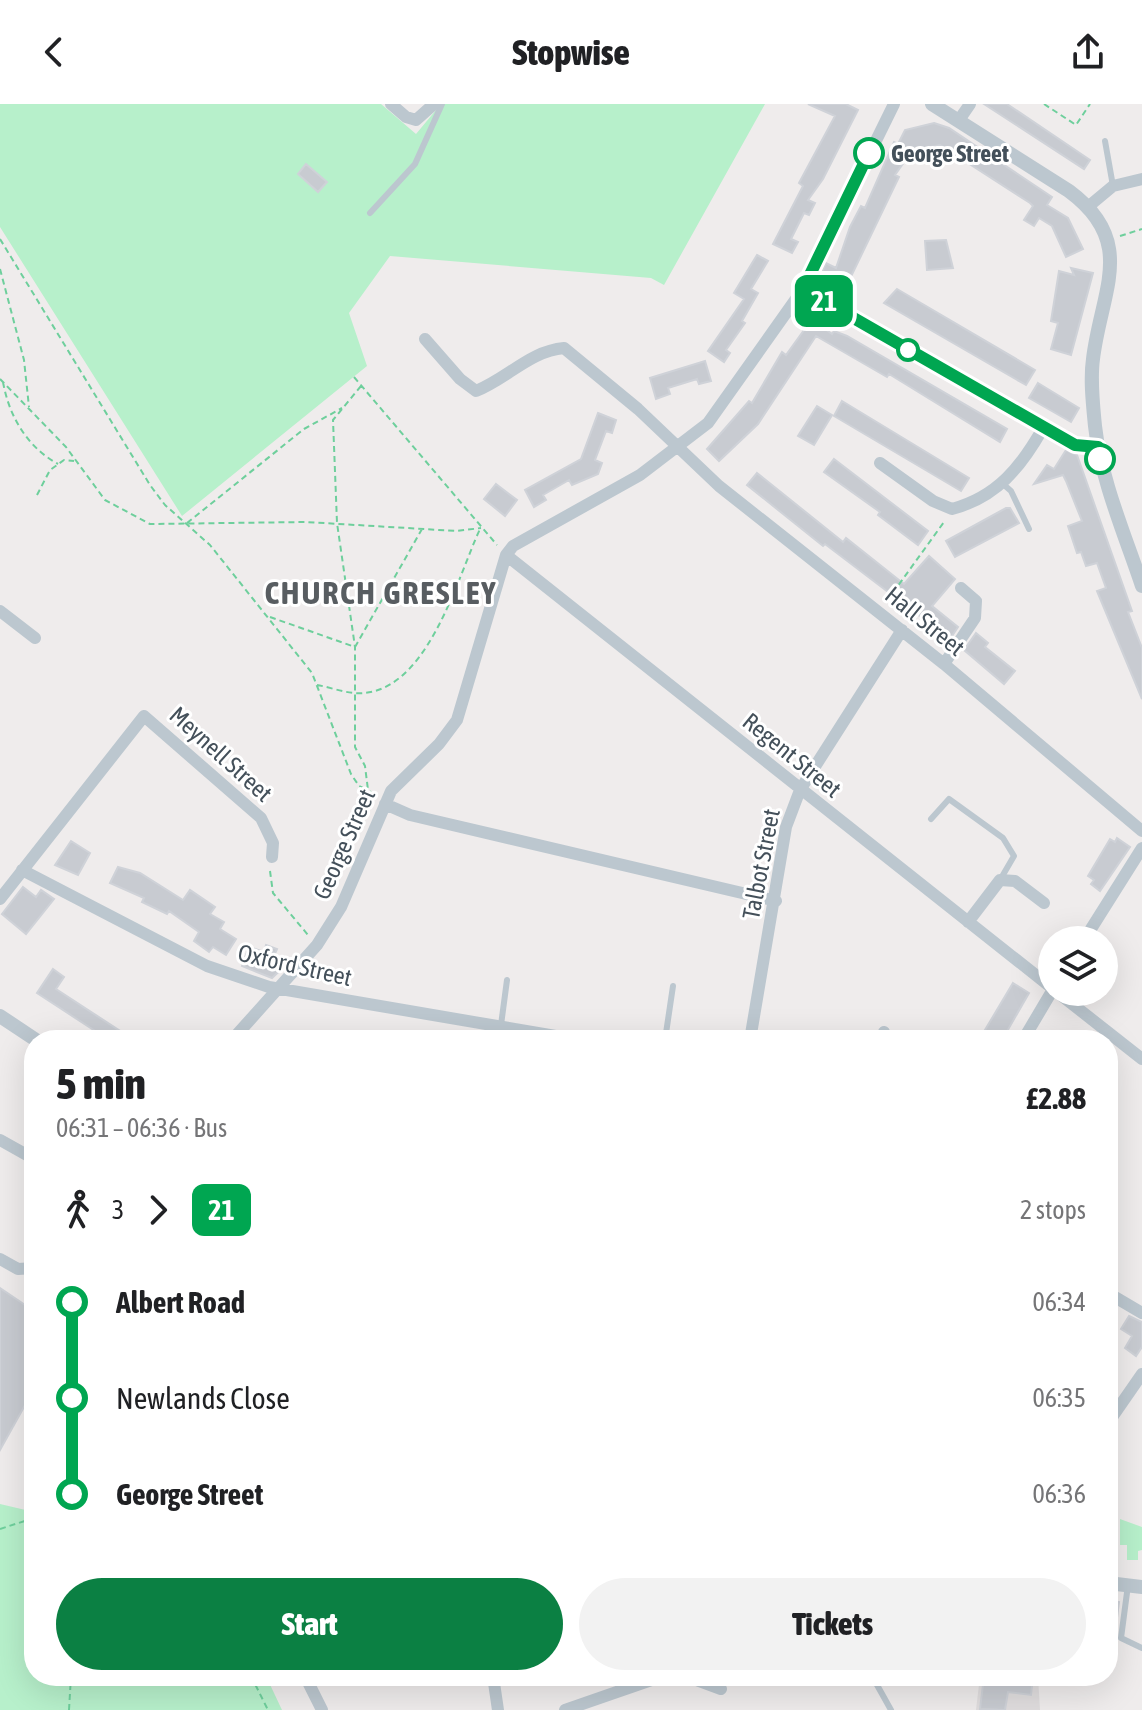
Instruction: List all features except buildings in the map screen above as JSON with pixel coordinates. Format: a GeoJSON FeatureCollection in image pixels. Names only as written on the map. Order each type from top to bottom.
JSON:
{"type":"FeatureCollection","features":[{"type":"Feature","properties":{"kind":"street"},"geometry":{"type":"LineString","coordinates":[[391,104],[406,117],[416,120],[434,104]]}},
{"type":"Feature","properties":{"kind":"street"},"geometry":{"type":"LineString","coordinates":[[506,555],[519,540],[605,496],[677,450],[724,404],[803,289],[894,104]]}},
{"type":"Feature","properties":{"kind":"street"},"geometry":{"type":"LineString","coordinates":[[932,104],[1089,206],[1108,239],[1110,285],[1093,361],[1098,447],[1142,586]]}},
{"type":"Feature","properties":{"kind":"street"},"geometry":{"type":"LineString","coordinates":[[959,120],[970,104]]}},
{"type":"Feature","properties":{"kind":"street"},"geometry":{"type":"LineString","coordinates":[[1089,206],[1113,186],[1142,179]]}},
{"type":"Feature","properties":{"kind":"street"},"geometry":{"type":"LineString","coordinates":[[803,289],[1043,428],[1075,445],[1098,447]]}},
{"type":"Feature","properties":{"kind":"street","name":"Hall Street"},"geometry":{"type":"LineString","coordinates":[[425,339],[460,379],[476,391],[500,381],[542,350],[564,348],[638,409],[677,450],[944,664],[1142,831]]}},
{"type":"Feature","properties":{"kind":"street"},"geometry":{"type":"LineString","coordinates":[[880,463],[933,501],[952,509],[1003,484],[1020,466],[1043,428]]}},
{"type":"Feature","properties":{"kind":"street","name":"Regent Street"},"geometry":{"type":"LineString","coordinates":[[506,555],[1038,977]]}},
{"type":"Feature","properties":{"kind":"street","name":"George Street"},"geometry":{"type":"LineString","coordinates":[[241,1030],[317,945],[341,907],[385,804],[403,776],[450,732],[463,708],[506,555]]}},
{"type":"Feature","properties":{"kind":"street"},"geometry":{"type":"LineString","coordinates":[[944,664],[975,618],[976,601],[961,588]]}},
{"type":"Feature","properties":{"kind":"street"},"geometry":{"type":"LineString","coordinates":[[0,611],[35,638]]}},
{"type":"Feature","properties":{"kind":"street","name":"Talbot Street"},"geometry":{"type":"LineString","coordinates":[[752,1030],[776,901],[786,827],[800,790],[902,630]]}},
{"type":"Feature","properties":{"kind":"street","name":"Meynell Street"},"geometry":{"type":"LineString","coordinates":[[0,899],[144,716],[261,818],[273,843],[272,857]]}},
{"type":"Feature","properties":{"kind":"street"},"geometry":{"type":"LineString","coordinates":[[385,804],[410,815],[776,901]]}},
{"type":"Feature","properties":{"kind":"street"},"geometry":{"type":"LineString","coordinates":[[1093,926],[1142,848]]}},
{"type":"Feature","properties":{"kind":"street","name":"Oxford Street"},"geometry":{"type":"LineString","coordinates":[[22,870],[207,966],[279,989],[527,1030]]}},
{"type":"Feature","properties":{"kind":"street"},"geometry":{"type":"LineString","coordinates":[[968,922],[1000,880],[1015,881],[1044,903]]}},
{"type":"Feature","properties":{"kind":"street"},"geometry":{"type":"LineString","coordinates":[[1029,1030],[1044,1006]]}},
{"type":"Feature","properties":{"kind":"street","name":"Regent Street"},"geometry":{"type":"LineString","coordinates":[[1074,1006],[1105,1030]]}},
{"type":"Feature","properties":{"kind":"street"},"geometry":{"type":"LineString","coordinates":[[0,1016],[24,1032]]}},
{"type":"Feature","properties":{"kind":"street","name":"Regent Street"},"geometry":{"type":"LineString","coordinates":[[1118,1040],[1142,1059]]}},
{"type":"Feature","properties":{"kind":"street"},"geometry":{"type":"LineString","coordinates":[[0,1140],[24,1153]]}},
{"type":"Feature","properties":{"kind":"street"},"geometry":{"type":"LineString","coordinates":[[0,1259],[18,1269],[24,1269]]}},
{"type":"Feature","properties":{"kind":"street"},"geometry":{"type":"LineString","coordinates":[[1118,1299],[1142,1313]]}},
{"type":"Feature","properties":{"kind":"street"},"geometry":{"type":"LineString","coordinates":[[1118,1409],[1142,1374]]}},
{"type":"Feature","properties":{"kind":"street"},"geometry":{"type":"LineString","coordinates":[[310,1686],[322,1710]]}},
{"type":"Feature","properties":{"kind":"street"},"geometry":{"type":"LineString","coordinates":[[494,1686],[498,1710]]}},
{"type":"Feature","properties":{"kind":"street"},"geometry":{"type":"LineString","coordinates":[[565,1710],[634,1686]]}},
{"type":"Feature","properties":{"kind":"street"},"geometry":{"type":"LineString","coordinates":[[713,1686],[721,1689]]}},
{"type":"Feature","properties":{"kind":"lane"},"geometry":{"type":"LineString","coordinates":[[370,213],[415,164],[442,104]]}},
{"type":"Feature","properties":{"kind":"lane"},"geometry":{"type":"LineString","coordinates":[[1105,141],[1113,186]]}},
{"type":"Feature","properties":{"kind":"lane"},"geometry":{"type":"LineString","coordinates":[[1003,484],[1011,491],[1029,529]]}},
{"type":"Feature","properties":{"kind":"lane"},"geometry":{"type":"LineString","coordinates":[[931,819],[944,800],[949,799],[1003,838],[1014,856],[1000,880]]}},
{"type":"Feature","properties":{"kind":"lane"},"geometry":{"type":"LineString","coordinates":[[501,1025],[507,980]]}},
{"type":"Feature","properties":{"kind":"lane"},"geometry":{"type":"LineString","coordinates":[[666,1030],[673,986]]}},
{"type":"Feature","properties":{"kind":"lane"},"geometry":{"type":"LineString","coordinates":[[1135,1586],[1121,1638],[1142,1648]]}},
{"type":"Feature","properties":{"kind":"lane"},"geometry":{"type":"LineString","coordinates":[[876,1686],[891,1710]]}},
{"type":"Feature","properties":{"kind":"path"},"geometry":{"type":"LineString","coordinates":[[1044,104],[1076,125],[1090,104]]}},
{"type":"Feature","properties":{"kind":"path"},"geometry":{"type":"LineString","coordinates":[[1108,239],[1142,229]]}},
{"type":"Feature","properties":{"kind":"path"},"geometry":{"type":"LineString","coordinates":[[0,239],[150,485],[165,505],[210,545],[270,617],[317,684],[351,774],[359,786],[385,804]]}},
{"type":"Feature","properties":{"kind":"path"},"geometry":{"type":"LineString","coordinates":[[0,269],[24,360],[30,408]]}},
{"type":"Feature","properties":{"kind":"path"},"geometry":{"type":"LineString","coordinates":[[354,377],[506,555]]}},
{"type":"Feature","properties":{"kind":"path"},"geometry":{"type":"LineString","coordinates":[[1,380],[30,408],[105,500],[150,524],[337,523],[457,531],[481,528]]}},
{"type":"Feature","properties":{"kind":"path"},"geometry":{"type":"LineString","coordinates":[[1,380],[8,408],[38,453],[58,464]]}},
{"type":"Feature","properties":{"kind":"path"},"geometry":{"type":"LineString","coordinates":[[361,386],[333,420],[337,523],[355,647],[355,747],[365,766],[368,790]]}},
{"type":"Feature","properties":{"kind":"path"},"geometry":{"type":"LineString","coordinates":[[186,524],[304,429],[343,407]]}},
{"type":"Feature","properties":{"kind":"path"},"geometry":{"type":"LineString","coordinates":[[37,495],[50,470],[64,460],[75,461]]}},
{"type":"Feature","properties":{"kind":"path"},"geometry":{"type":"LineString","coordinates":[[879,612],[929,548],[952,509]]}},
{"type":"Feature","properties":{"kind":"path"},"geometry":{"type":"LineString","coordinates":[[355,647],[422,528]]}},
{"type":"Feature","properties":{"kind":"path"},"geometry":{"type":"LineString","coordinates":[[317,684],[355,693],[396,679],[419,658],[446,618],[458,576],[481,528]]}},
{"type":"Feature","properties":{"kind":"path"},"geometry":{"type":"LineString","coordinates":[[270,617],[355,647]]}},
{"type":"Feature","properties":{"kind":"path"},"geometry":{"type":"LineString","coordinates":[[272,857],[269,882],[273,893],[317,945]]}},
{"type":"Feature","properties":{"kind":"path"},"geometry":{"type":"LineString","coordinates":[[0,1529],[24,1521]]}},
{"type":"Feature","properties":{"kind":"path"},"geometry":{"type":"LineString","coordinates":[[69,1710],[70,1686]]}},
{"type":"Feature","properties":{"kind":"path"},"geometry":{"type":"LineString","coordinates":[[256,1686],[268,1710]]}},
{"type":"Feature","properties":{"kind":"shaded area"},"geometry":{"type":"Polygon","coordinates":[[[979,1686],[1039,1686],[1040,1710],[976,1710],[979,1686]]]}},
{"type":"Feature","properties":{"kind":"green space"},"geometry":{"type":"Polygon","coordinates":[[[0,104],[381,104],[416,134],[441,104],[765,104],[664,285],[651,278],[390,256],[349,313],[367,366],[182,516],[0,227],[0,104]]]}},
{"type":"Feature","properties":{"kind":"green space"},"geometry":{"type":"Polygon","coordinates":[[[0,1504],[24,1510],[24,1686],[271,1686],[282,1710],[0,1710],[0,1504]]]}},
{"type":"Feature","properties":{"kind":"green space"},"geometry":{"type":"Polygon","coordinates":[[[1120,1519],[1142,1527],[1142,1550],[1138,1551],[1138,1560],[1127,1560],[1127,1545],[1120,1545],[1120,1519]]]}},
{"type":"Feature","properties":{"kind":"bus line","name":"21"},"geometry":{"type":"LineString","coordinates":[[869,153],[803,289],[1043,428],[1075,445],[1098,447],[1100,459]]}},
{"type":"Feature","properties":{"kind":"place","name":"George Street"},"geometry":{"type":"Point","coordinates":[869,153]}},
{"type":"Feature","properties":{"kind":"district","name":"CHURCH GRESLEY"},"geometry":{"type":"Point","coordinates":[381,592]}}]}
